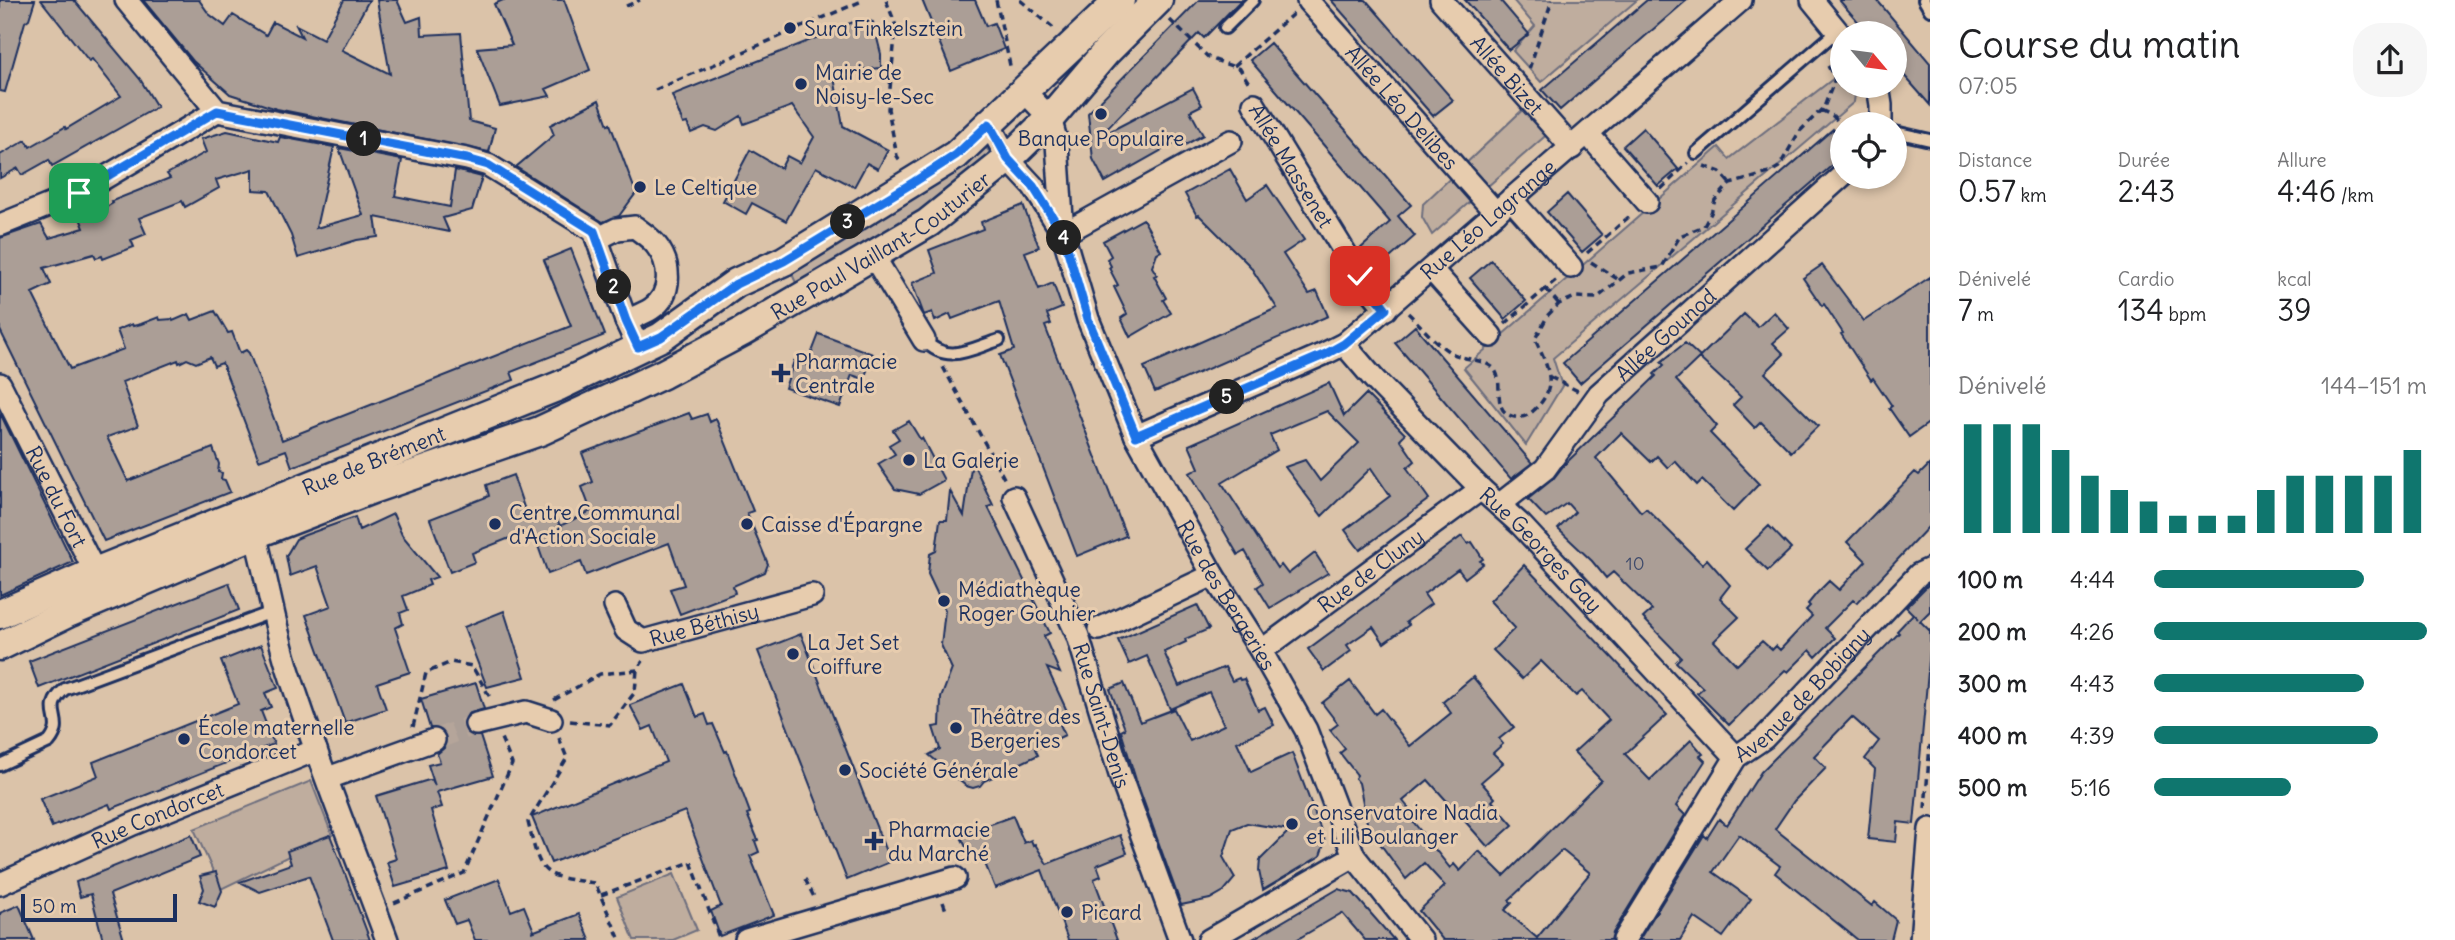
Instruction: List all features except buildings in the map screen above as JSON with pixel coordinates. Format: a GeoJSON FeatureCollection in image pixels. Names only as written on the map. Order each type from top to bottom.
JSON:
{"type":"FeatureCollection","features":[{"type":"Feature","properties":{"kind":"main road","name":"Rue Paul Vaillant-Couturier"},"geometry":{"type":"LineString","coordinates":[[736,284],[784,261],[956,155],[1120,0]]}},
{"type":"Feature","properties":{"kind":"main road","name":"Rue Paul Vaillant-Couturier"},"geometry":{"type":"LineString","coordinates":[[742,332],[928,223],[1008,159],[1050,118],[1106,52],[1158,0]]}},
{"type":"Feature","properties":{"kind":"main road","name":"Rue de Brément"},"geometry":{"type":"LineString","coordinates":[[0,614],[95,572],[559,386],[661,337],[736,284]]}},
{"type":"Feature","properties":{"kind":"main road"},"geometry":{"type":"LineString","coordinates":[[736,284],[742,332]]}},
{"type":"Feature","properties":{"kind":"main road"},"geometry":{"type":"LineString","coordinates":[[708,306],[712,349]]}},
{"type":"Feature","properties":{"kind":"main road","name":"Rue de Brément"},"geometry":{"type":"LineString","coordinates":[[0,646],[70,612],[255,534],[372,489],[540,431],[663,374],[742,332]]}},
{"type":"Feature","properties":{"kind":"street"},"geometry":{"type":"LineString","coordinates":[[127,0],[217,111],[488,165],[594,231],[638,347]]}},
{"type":"Feature","properties":{"kind":"street","name":"Allée Bizet"},"geometry":{"type":"LineString","coordinates":[[1441,0],[1522,91],[1647,202]]}},
{"type":"Feature","properties":{"kind":"street","name":"Rue Léo Lagrange"},"geometry":{"type":"LineString","coordinates":[[1136,436],[1344,344],[1741,0]]}},
{"type":"Feature","properties":{"kind":"street"},"geometry":{"type":"LineString","coordinates":[[1812,0],[1830,22]]}},
{"type":"Feature","properties":{"kind":"street","name":"Allée Léo Delibes"},"geometry":{"type":"LineString","coordinates":[[1308,1],[1504,206],[1571,267]]}},
{"type":"Feature","properties":{"kind":"street"},"geometry":{"type":"LineString","coordinates":[[1094,22],[1104,33],[1106,52]]}},
{"type":"Feature","properties":{"kind":"street"},"geometry":{"type":"LineString","coordinates":[[1024,91],[1050,118]]}},
{"type":"Feature","properties":{"kind":"street","name":"Allée Massenet"},"geometry":{"type":"LineString","coordinates":[[1254,104],[1360,276],[1391,305]]}},
{"type":"Feature","properties":{"kind":"street"},"geometry":{"type":"LineString","coordinates":[[0,225],[79,193],[217,111]]}},
{"type":"Feature","properties":{"kind":"street","name":"Rue des Bergeries"},"geometry":{"type":"LineString","coordinates":[[1050,118],[1057,143],[1063,234],[1088,319],[1136,436],[1213,575],[1306,730],[1354,856],[1421,940]]}},
{"type":"Feature","properties":{"kind":"street","name":"Rue des Bergeries"},"geometry":{"type":"LineString","coordinates":[[989,124],[1008,159],[1033,186],[1063,234]]}},
{"type":"Feature","properties":{"kind":"street"},"geometry":{"type":"LineString","coordinates":[[1063,234],[1231,141]]}},
{"type":"Feature","properties":{"kind":"street","name":"Allée Gounod"},"geometry":{"type":"LineString","coordinates":[[1499,505],[1545,469],[1595,400],[1830,187]]}},
{"type":"Feature","properties":{"kind":"street"},"geometry":{"type":"LineString","coordinates":[[597,239],[617,229],[635,227],[655,243],[664,259],[668,276],[665,293],[653,308],[626,321]]}},
{"type":"Feature","properties":{"kind":"street"},"geometry":{"type":"LineString","coordinates":[[874,257],[929,345]]}},
{"type":"Feature","properties":{"kind":"street"},"geometry":{"type":"LineString","coordinates":[[1431,269],[1491,336]]}},
{"type":"Feature","properties":{"kind":"street","name":"Rue Georges Gay"},"geometry":{"type":"LineString","coordinates":[[1344,344],[1374,379],[1481,489],[1521,525],[1736,757]]}},
{"type":"Feature","properties":{"kind":"street","name":"Rue du Fort"},"geometry":{"type":"LineString","coordinates":[[0,384],[95,572]]}},
{"type":"Feature","properties":{"kind":"street","name":"Rue de Cluny"},"geometry":{"type":"LineString","coordinates":[[1261,651],[1481,489]]}},
{"type":"Feature","properties":{"kind":"street","name":"Rue Saint-Denis"},"geometry":{"type":"LineString","coordinates":[[1014,497],[1077,636],[1121,778],[1180,940]]}},
{"type":"Feature","properties":{"kind":"street"},"geometry":{"type":"LineString","coordinates":[[230,518],[255,534],[272,612],[288,667],[387,940]]}},
{"type":"Feature","properties":{"kind":"street","name":"Avenue de Bobigny"},"geometry":{"type":"LineString","coordinates":[[1624,940],[1736,757],[1763,738],[1919,575],[1930,569]]}},
{"type":"Feature","properties":{"kind":"street"},"geometry":{"type":"LineString","coordinates":[[1099,629],[1213,575]]}},
{"type":"Feature","properties":{"kind":"street","name":"Rue Béthisy"},"geometry":{"type":"LineString","coordinates":[[615,606],[626,630],[643,641],[812,594]]}},
{"type":"Feature","properties":{"kind":"street"},"geometry":{"type":"LineString","coordinates":[[500,718],[551,720]]}},
{"type":"Feature","properties":{"kind":"street"},"geometry":{"type":"LineString","coordinates":[[328,778],[434,740]]}},
{"type":"Feature","properties":{"kind":"street","name":"Rue Condorcet"},"geometry":{"type":"LineString","coordinates":[[0,884],[133,824],[316,750]]}},
{"type":"Feature","properties":{"kind":"street"},"geometry":{"type":"LineString","coordinates":[[1921,940],[1930,829]]}},
{"type":"Feature","properties":{"kind":"street"},"geometry":{"type":"LineString","coordinates":[[1209,940],[1354,856]]}},
{"type":"Feature","properties":{"kind":"street"},"geometry":{"type":"LineString","coordinates":[[746,940],[955,878]]}},
{"type":"Feature","properties":{"kind":"lane"},"geometry":{"type":"LineString","coordinates":[[1225,28],[1253,0]]}},
{"type":"Feature","properties":{"kind":"lane"},"geometry":{"type":"LineString","coordinates":[[1924,0],[1930,10]]}},
{"type":"Feature","properties":{"kind":"lane"},"geometry":{"type":"LineString","coordinates":[[1696,153],[1816,49],[1830,40]]}},
{"type":"Feature","properties":{"kind":"lane"},"geometry":{"type":"LineString","coordinates":[[1907,135],[1930,140]]}},
{"type":"Feature","properties":{"kind":"lane"},"geometry":{"type":"LineString","coordinates":[[929,345],[955,355],[999,340]]}},
{"type":"Feature","properties":{"kind":"lane"},"geometry":{"type":"LineString","coordinates":[[0,765],[49,742],[54,737],[57,725],[52,706],[55,697],[65,689],[272,612]]}},
{"type":"Feature","properties":{"kind":"path"},"geometry":{"type":"LineString","coordinates":[[626,6],[640,0]]}},
{"type":"Feature","properties":{"kind":"path"},"geometry":{"type":"LineString","coordinates":[[656,90],[864,0]]}},
{"type":"Feature","properties":{"kind":"path"},"geometry":{"type":"LineString","coordinates":[[886,0],[896,26],[888,109],[897,156],[914,182]]}},
{"type":"Feature","properties":{"kind":"path"},"geometry":{"type":"LineString","coordinates":[[996,0],[1012,71],[1024,91]]}},
{"type":"Feature","properties":{"kind":"path"},"geometry":{"type":"LineString","coordinates":[[1020,0],[1059,33]]}},
{"type":"Feature","properties":{"kind":"path"},"geometry":{"type":"LineString","coordinates":[[1522,91],[1552,0]]}},
{"type":"Feature","properties":{"kind":"path"},"geometry":{"type":"LineString","coordinates":[[1188,39],[1209,58],[1234,66],[1308,1]]}},
{"type":"Feature","properties":{"kind":"path"},"geometry":{"type":"LineString","coordinates":[[1391,305],[1446,350],[1492,367],[1497,373],[1501,406],[1506,414],[1518,418],[1529,415],[1544,402],[1548,394],[1550,377],[1535,339],[1548,315],[1559,304],[1575,297],[1597,298],[1628,273],[1662,267],[1680,236],[1704,226],[1715,200],[1730,184],[1769,173],[1779,167],[1799,132],[1821,110],[1835,79],[1828,63],[1816,49]]}},
{"type":"Feature","properties":{"kind":"path","name":"Allée Massenet"},"geometry":{"type":"LineString","coordinates":[[1234,66],[1240,69],[1251,86],[1254,104]]}},
{"type":"Feature","properties":{"kind":"path"},"geometry":{"type":"LineString","coordinates":[[1821,110],[1830,114]]}},
{"type":"Feature","properties":{"kind":"path"},"geometry":{"type":"LineString","coordinates":[[1619,280],[1583,257],[1689,162],[1720,172],[1730,184]]}},
{"type":"Feature","properties":{"kind":"path"},"geometry":{"type":"LineString","coordinates":[[1491,336],[1571,267]]}},
{"type":"Feature","properties":{"kind":"path"},"geometry":{"type":"LineString","coordinates":[[1546,289],[1559,304]]}},
{"type":"Feature","properties":{"kind":"path"},"geometry":{"type":"LineString","coordinates":[[929,345],[1014,497]]}},
{"type":"Feature","properties":{"kind":"path"},"geometry":{"type":"LineString","coordinates":[[1550,377],[1595,400]]}},
{"type":"Feature","properties":{"kind":"path"},"geometry":{"type":"LineString","coordinates":[[620,940],[595,883],[554,877],[537,861],[528,822],[567,758],[551,720],[610,725],[635,692],[637,670],[659,637]]}},
{"type":"Feature","properties":{"kind":"path"},"geometry":{"type":"LineString","coordinates":[[376,910],[464,873],[512,764],[500,718],[472,666],[451,662],[426,673],[408,749]]}},
{"type":"Feature","properties":{"kind":"path"},"geometry":{"type":"LineString","coordinates":[[500,718],[567,694],[600,674],[637,670]]}},
{"type":"Feature","properties":{"kind":"path"},"geometry":{"type":"LineString","coordinates":[[600,895],[691,862],[720,940]]}},
{"type":"Feature","properties":{"kind":"shaded area"},"geometry":{"type":"Polygon","coordinates":[[[1513,0],[1637,0],[1541,82],[1513,51],[1535,26],[1513,0]]]}},
{"type":"Feature","properties":{"kind":"shaded area"},"geometry":{"type":"Polygon","coordinates":[[[1830,81],[1830,98],[1854,98],[1854,102],[1842,112],[1830,112],[1830,122],[1553,358],[1562,386],[1526,445],[1464,368],[1719,147],[1729,159],[1830,81]]]}},
{"type":"Feature","properties":{"kind":"shaded area"},"geometry":{"type":"Polygon","coordinates":[[[1534,99],[1559,124],[1432,235],[1422,217],[1423,204],[1534,99]]]}},
{"type":"Feature","properties":{"kind":"shaded area"},"geometry":{"type":"Polygon","coordinates":[[[985,147],[992,154],[982,173],[799,289],[790,270],[985,147]]]}},
{"type":"Feature","properties":{"kind":"shaded area"},"geometry":{"type":"Polygon","coordinates":[[[651,354],[657,368],[530,428],[294,506],[651,354]]]}},
{"type":"Feature","properties":{"kind":"shaded area"},"geometry":{"type":"Polygon","coordinates":[[[311,781],[332,835],[221,889],[194,829],[311,781]]]}},
{"type":"Feature","properties":{"kind":"shaded area"},"geometry":{"type":"Polygon","coordinates":[[[674,874],[697,930],[673,940],[634,940],[617,897],[674,874]]]}},
{"type":"Feature","properties":{"kind":"tunnel"},"geometry":{"type":"LineString","coordinates":[[434,740],[476,724]]}},
{"type":"Feature","properties":{"kind":"place","name":"Sura Finkelsztein"},"geometry":{"type":"Point","coordinates":[790,28]}},
{"type":"Feature","properties":{"kind":"place","name":"Mairie de Noisy-le-Sec"},"geometry":{"type":"Point","coordinates":[801,84]}},
{"type":"Feature","properties":{"kind":"place","name":"Banque Populaire"},"geometry":{"type":"Point","coordinates":[1101,114]}},
{"type":"Feature","properties":{"kind":"place","name":"Le Celtique"},"geometry":{"type":"Point","coordinates":[640,187]}},
{"type":"Feature","properties":{"kind":"place","name":"Pharmacie Centrale"},"geometry":{"type":"Point","coordinates":[781,373]}},
{"type":"Feature","properties":{"kind":"place","name":"La Galerie"},"geometry":{"type":"Point","coordinates":[909,460]}},
{"type":"Feature","properties":{"kind":"place","name":"Centre Communal d'Action Sociale"},"geometry":{"type":"Point","coordinates":[495,524]}},
{"type":"Feature","properties":{"kind":"place","name":"Caisse d'Épargne"},"geometry":{"type":"Point","coordinates":[747,524]}},
{"type":"Feature","properties":{"kind":"place","name":"Médiathèque Roger Gouhier"},"geometry":{"type":"Point","coordinates":[944,601]}},
{"type":"Feature","properties":{"kind":"place","name":"La Jet Set Coiffure"},"geometry":{"type":"Point","coordinates":[793,654]}},
{"type":"Feature","properties":{"kind":"place","name":"Théâtre des Bergeries"},"geometry":{"type":"Point","coordinates":[956,728]}},
{"type":"Feature","properties":{"kind":"place","name":"École maternelle Condorcet"},"geometry":{"type":"Point","coordinates":[184,739]}},
{"type":"Feature","properties":{"kind":"place","name":"Société Générale"},"geometry":{"type":"Point","coordinates":[845,770]}},
{"type":"Feature","properties":{"kind":"place","name":"Conservatoire Nadia et Lili Boulanger"},"geometry":{"type":"Point","coordinates":[1292,824]}},
{"type":"Feature","properties":{"kind":"place","name":"Pharmacie du Marché"},"geometry":{"type":"Point","coordinates":[874,841]}},
{"type":"Feature","properties":{"kind":"place","name":"Picard"},"geometry":{"type":"Point","coordinates":[1067,912]}},
{"type":"Feature","properties":{"kind":"route"},"geometry":{"type":"LineString","coordinates":[[79,193],[217,111],[467,159],[488,165],[594,231],[638,347],[661,337],[736,284],[784,261],[914,182],[956,155],[989,124],[1008,159],[1033,186],[1063,234],[1088,319],[1136,436],[1344,344],[1386,309],[1360,276]]}}]}
